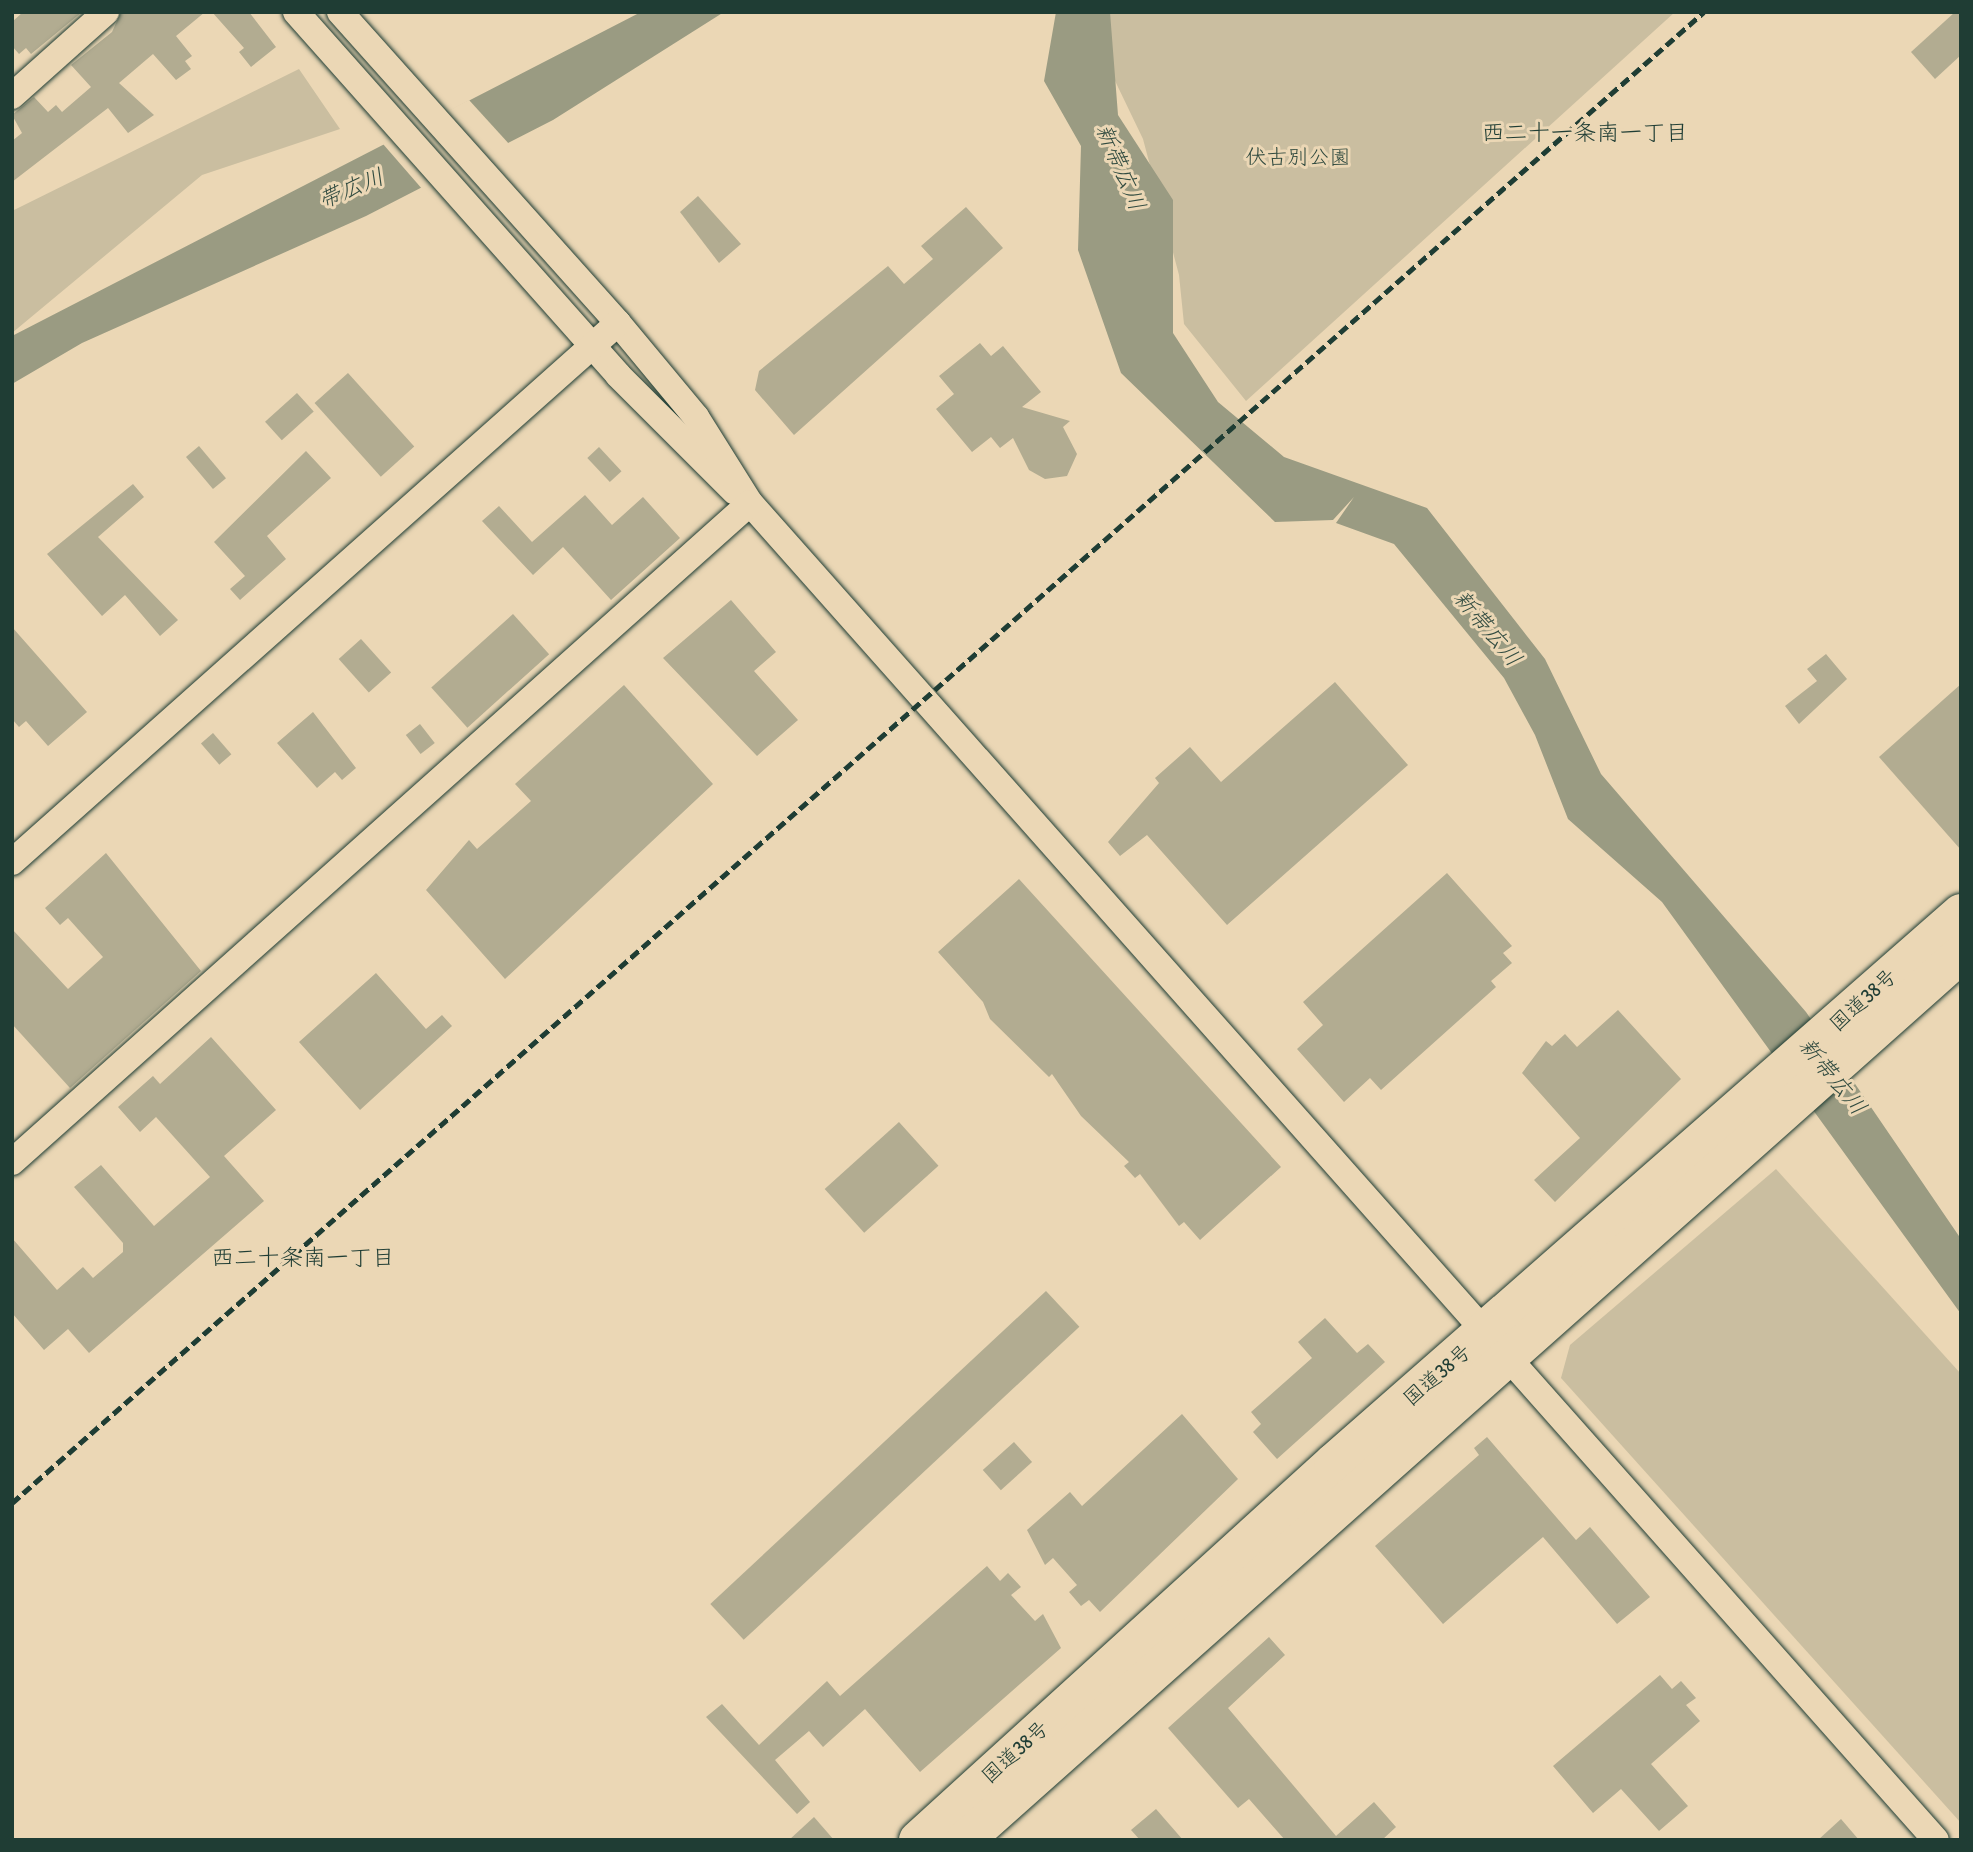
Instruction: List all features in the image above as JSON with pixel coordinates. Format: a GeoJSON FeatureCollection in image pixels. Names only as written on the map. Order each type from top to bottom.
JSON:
{"type":"FeatureCollection","features":[{"type":"Feature","properties":{"kind":"highway","name":"国道38号"},"geometry":{"type":"LineString","coordinates":[[918,1840],[1496,1345],[1905,983],[1947,964],[1961,913]]}},
{"type":"Feature","properties":{"kind":"highway","name":"国道38号"},"geometry":{"type":"LineString","coordinates":[[965,1840],[1496,1345]]}},
{"type":"Feature","properties":{"kind":"street"},"geometry":{"type":"LineString","coordinates":[[12,96],[106,12]]}},
{"type":"Feature","properties":{"kind":"street"},"geometry":{"type":"LineString","coordinates":[[296,12],[706,470],[750,503]]}},
{"type":"Feature","properties":{"kind":"street"},"geometry":{"type":"LineString","coordinates":[[340,12],[503,192],[696,417],[750,503],[1936,1840]]}},
{"type":"Feature","properties":{"kind":"street"},"geometry":{"type":"LineString","coordinates":[[12,862],[618,324]]}},
{"type":"Feature","properties":{"kind":"street"},"geometry":{"type":"LineString","coordinates":[[12,1162],[750,503]]}},
{"type":"Feature","properties":{"kind":"green space","name":"伏古別公園"},"geometry":{"type":"Polygon","coordinates":[[[1092,12],[1675,12],[1246,401],[1184,324],[1179,275],[1143,139],[1105,60],[1092,12]]]}},
{"type":"Feature","properties":{"kind":"green space"},"geometry":{"type":"Polygon","coordinates":[[[299,69],[340,129],[202,175],[12,333],[12,211],[299,69]]]}},
{"type":"Feature","properties":{"kind":"green space"},"geometry":{"type":"Polygon","coordinates":[[[1776,1169],[1961,1374],[1961,1823],[1561,1378],[1570,1345],[1776,1169]]]}},
{"type":"Feature","properties":{"kind":"water","name":"帯広川"},"geometry":{"type":"Polygon","coordinates":[[[641,12],[724,12],[553,120],[366,216],[82,343],[12,384],[12,336],[641,12]]]}},
{"type":"Feature","properties":{"kind":"water","name":"新帯広川"},"geometry":{"type":"Polygon","coordinates":[[[1056,12],[1110,12],[1118,115],[1173,200],[1173,333],[1218,402],[1284,457],[1427,508],[1545,659],[1601,774],[1806,1012],[1961,1239],[1961,1314],[1662,902],[1568,819],[1535,735],[1504,678],[1394,544],[1336,523],[1354,497],[1333,520],[1275,522],[1121,373],[1078,250],[1081,146],[1044,81],[1056,12]]]}},
{"type":"Feature","properties":{"kind":"pier"},"geometry":{"type":"Polygon","coordinates":[[[469,100],[511,146],[423,190],[383,144],[469,100]]]}},
{"type":"Feature","properties":{"kind":"building"},"geometry":{"type":"Polygon","coordinates":[[[23,12],[82,12],[31,54],[26,48],[19,54],[12,46],[12,22],[23,12]]]}},
{"type":"Feature","properties":{"kind":"building"},"geometry":{"type":"Polygon","coordinates":[[[121,12],[205,12],[176,36],[192,56],[185,61],[191,69],[176,80],[153,54],[119,83],[154,115],[128,133],[108,108],[12,182],[12,141],[22,133],[12,115],[34,97],[48,112],[56,105],[62,112],[91,87],[71,65],[112,32],[121,12]]]}},
{"type":"Feature","properties":{"kind":"building"},"geometry":{"type":"Polygon","coordinates":[[[212,12],[249,12],[276,47],[251,67],[239,52],[244,48],[212,12]]]}},
{"type":"Feature","properties":{"kind":"building"},"geometry":{"type":"Polygon","coordinates":[[[1955,12],[1961,12],[1961,55],[1935,79],[1911,52],[1955,12]]]}},
{"type":"Feature","properties":{"kind":"building"},"geometry":{"type":"Polygon","coordinates":[[[698,196],[741,244],[719,263],[680,212],[698,196]]]}},
{"type":"Feature","properties":{"kind":"building"},"geometry":{"type":"Polygon","coordinates":[[[966,207],[1003,248],[794,435],[755,390],[759,371],[888,266],[904,284],[933,259],[921,246],[966,207]]]}},
{"type":"Feature","properties":{"kind":"building"},"geometry":{"type":"Polygon","coordinates":[[[980,343],[991,356],[1003,346],[1041,392],[1022,407],[1070,421],[1063,427],[1077,454],[1067,476],[1045,479],[1029,470],[1013,438],[1000,448],[991,437],[972,452],[936,409],[954,394],[939,376],[980,343]]]}},
{"type":"Feature","properties":{"kind":"building"},"geometry":{"type":"Polygon","coordinates":[[[348,373],[414,447],[381,477],[315,403],[348,373]]]}},
{"type":"Feature","properties":{"kind":"building"},"geometry":{"type":"Polygon","coordinates":[[[297,393],[314,412],[282,440],[265,422],[297,393]]]}},
{"type":"Feature","properties":{"kind":"building"},"geometry":{"type":"Polygon","coordinates":[[[199,446],[226,478],[213,489],[186,457],[199,446]]]}},
{"type":"Feature","properties":{"kind":"building"},"geometry":{"type":"Polygon","coordinates":[[[599,447],[622,471],[610,482],[587,458],[599,447]]]}},
{"type":"Feature","properties":{"kind":"building"},"geometry":{"type":"Polygon","coordinates":[[[306,451],[331,478],[267,536],[286,559],[240,600],[230,589],[245,576],[214,542],[306,451]]]}},
{"type":"Feature","properties":{"kind":"building"},"geometry":{"type":"Polygon","coordinates":[[[133,484],[144,497],[98,537],[178,620],[160,636],[125,595],[102,616],[47,554],[133,484]]]}},
{"type":"Feature","properties":{"kind":"building"},"geometry":{"type":"Polygon","coordinates":[[[585,495],[612,525],[643,497],[680,538],[611,600],[563,547],[533,575],[482,521],[499,506],[532,542],[585,495]]]}},
{"type":"Feature","properties":{"kind":"building"},"geometry":{"type":"Polygon","coordinates":[[[731,600],[776,652],[754,671],[798,720],[757,756],[663,658],[731,600]]]}},
{"type":"Feature","properties":{"kind":"building"},"geometry":{"type":"Polygon","coordinates":[[[513,614],[549,654],[467,728],[431,688],[513,614]]]}},
{"type":"Feature","properties":{"kind":"building"},"geometry":{"type":"Polygon","coordinates":[[[12,627],[87,712],[48,746],[26,721],[19,727],[12,719],[12,627]]]}},
{"type":"Feature","properties":{"kind":"building"},"geometry":{"type":"Polygon","coordinates":[[[361,639],[391,672],[369,693],[339,659],[361,639]]]}},
{"type":"Feature","properties":{"kind":"building"},"geometry":{"type":"Polygon","coordinates":[[[1826,654],[1847,679],[1799,724],[1785,706],[1817,681],[1807,669],[1826,654]]]}},
{"type":"Feature","properties":{"kind":"building"},"geometry":{"type":"Polygon","coordinates":[[[1335,682],[1408,765],[1227,925],[1147,835],[1120,856],[1108,842],[1159,783],[1155,778],[1190,747],[1221,782],[1335,682]]]}},
{"type":"Feature","properties":{"kind":"building"},"geometry":{"type":"Polygon","coordinates":[[[1961,684],[1961,850],[1879,757],[1961,684]]]}},
{"type":"Feature","properties":{"kind":"building"},"geometry":{"type":"Polygon","coordinates":[[[624,685],[713,784],[505,979],[426,890],[469,840],[477,849],[531,801],[515,784],[624,685]]]}},
{"type":"Feature","properties":{"kind":"building"},"geometry":{"type":"Polygon","coordinates":[[[313,712],[356,768],[342,780],[335,772],[317,788],[277,743],[313,712]]]}},
{"type":"Feature","properties":{"kind":"building"},"geometry":{"type":"Polygon","coordinates":[[[420,724],[435,743],[421,754],[406,735],[420,724]]]}},
{"type":"Feature","properties":{"kind":"building"},"geometry":{"type":"Polygon","coordinates":[[[213,733],[231,754],[219,765],[201,743],[213,733]]]}},
{"type":"Feature","properties":{"kind":"building"},"geometry":{"type":"Polygon","coordinates":[[[106,853],[201,971],[70,1088],[12,1024],[12,929],[68,989],[103,957],[68,918],[60,925],[45,908],[106,853]]]}},
{"type":"Feature","properties":{"kind":"building"},"geometry":{"type":"Polygon","coordinates":[[[1447,873],[1512,946],[1503,953],[1512,963],[1491,981],[1496,987],[1381,1090],[1370,1078],[1344,1102],[1297,1049],[1323,1025],[1303,1002],[1447,873]]]}},
{"type":"Feature","properties":{"kind":"building"},"geometry":{"type":"Polygon","coordinates":[[[1019,879],[1281,1167],[1200,1240],[1184,1222],[1179,1226],[1140,1174],[1135,1178],[1124,1166],[1129,1162],[1081,1116],[1052,1074],[1049,1077],[990,1019],[983,1002],[938,952],[1019,879]]]}},
{"type":"Feature","properties":{"kind":"building"},"geometry":{"type":"Polygon","coordinates":[[[376,973],[426,1029],[442,1015],[452,1026],[360,1110],[299,1042],[376,973]]]}},
{"type":"Feature","properties":{"kind":"building"},"geometry":{"type":"Polygon","coordinates":[[[1618,1010],[1681,1079],[1555,1202],[1534,1180],[1580,1138],[1522,1073],[1546,1041],[1552,1046],[1565,1034],[1577,1047],[1618,1010]]]}},
{"type":"Feature","properties":{"kind":"building"},"geometry":{"type":"Polygon","coordinates":[[[211,1037],[276,1110],[224,1156],[264,1201],[89,1353],[68,1329],[44,1350],[12,1313],[12,1238],[57,1290],[83,1267],[93,1278],[123,1252],[123,1243],[74,1187],[101,1165],[154,1226],[210,1177],[156,1117],[140,1132],[118,1107],[153,1076],[160,1084],[211,1037]]]}},
{"type":"Feature","properties":{"kind":"building"},"geometry":{"type":"Polygon","coordinates":[[[899,1122],[938,1166],[864,1233],[825,1189],[899,1122]]]}},
{"type":"Feature","properties":{"kind":"building"},"geometry":{"type":"Polygon","coordinates":[[[1046,1291],[1079,1327],[744,1640],[710,1604],[1046,1291]]]}},
{"type":"Feature","properties":{"kind":"building"},"geometry":{"type":"Polygon","coordinates":[[[1325,1318],[1357,1353],[1368,1344],[1385,1362],[1277,1459],[1253,1432],[1261,1424],[1251,1412],[1312,1358],[1298,1342],[1325,1318]]]}},
{"type":"Feature","properties":{"kind":"building"},"geometry":{"type":"Polygon","coordinates":[[[1182,1414],[1238,1479],[1100,1612],[1089,1600],[1081,1606],[1069,1592],[1077,1585],[1053,1558],[1045,1565],[1027,1530],[1070,1492],[1082,1506],[1182,1414]]]}},
{"type":"Feature","properties":{"kind":"building"},"geometry":{"type":"Polygon","coordinates":[[[1487,1437],[1576,1540],[1590,1527],[1650,1597],[1617,1624],[1543,1537],[1443,1624],[1375,1546],[1479,1455],[1474,1448],[1487,1437]]]}},
{"type":"Feature","properties":{"kind":"building"},"geometry":{"type":"Polygon","coordinates":[[[1014,1442],[1032,1462],[1001,1490],[983,1470],[1014,1442]]]}},
{"type":"Feature","properties":{"kind":"building"},"geometry":{"type":"Polygon","coordinates":[[[987,1566],[1000,1581],[1008,1573],[1021,1587],[1011,1595],[1035,1621],[1043,1614],[1061,1648],[920,1772],[865,1709],[823,1747],[809,1731],[775,1760],[810,1802],[797,1814],[706,1717],[722,1704],[759,1745],[827,1681],[840,1696],[987,1566]]]}},
{"type":"Feature","properties":{"kind":"building"},"geometry":{"type":"Polygon","coordinates":[[[1269,1637],[1285,1655],[1228,1708],[1336,1836],[1374,1802],[1396,1827],[1382,1840],[1285,1840],[1249,1799],[1238,1808],[1168,1728],[1269,1637]]]}},
{"type":"Feature","properties":{"kind":"building"},"geometry":{"type":"Polygon","coordinates":[[[1660,1675],[1672,1689],[1681,1681],[1696,1698],[1686,1705],[1700,1721],[1651,1764],[1688,1806],[1659,1831],[1621,1789],[1593,1813],[1553,1766],[1660,1675]]]}},
{"type":"Feature","properties":{"kind":"building"},"geometry":{"type":"Polygon","coordinates":[[[1156,1809],[1183,1840],[1140,1840],[1131,1830],[1156,1809]]]}},
{"type":"Feature","properties":{"kind":"building"},"geometry":{"type":"Polygon","coordinates":[[[814,1817],[834,1840],[789,1840],[814,1817]]]}},
{"type":"Feature","properties":{"kind":"building"},"geometry":{"type":"Polygon","coordinates":[[[1841,1819],[1859,1840],[1818,1840],[1841,1819]]]}},
{"type":"Feature","properties":{"kind":"railway"},"geometry":{"type":"LineString","coordinates":[[12,1503],[1704,12]]}},
{"type":"Feature","properties":{"kind":"district","name":"西二十一条南一丁目"},"geometry":{"type":"Point","coordinates":[1585,132]}},
{"type":"Feature","properties":{"kind":"district","name":"西二十条南一丁目"},"geometry":{"type":"Point","coordinates":[303,1257]}}]}
